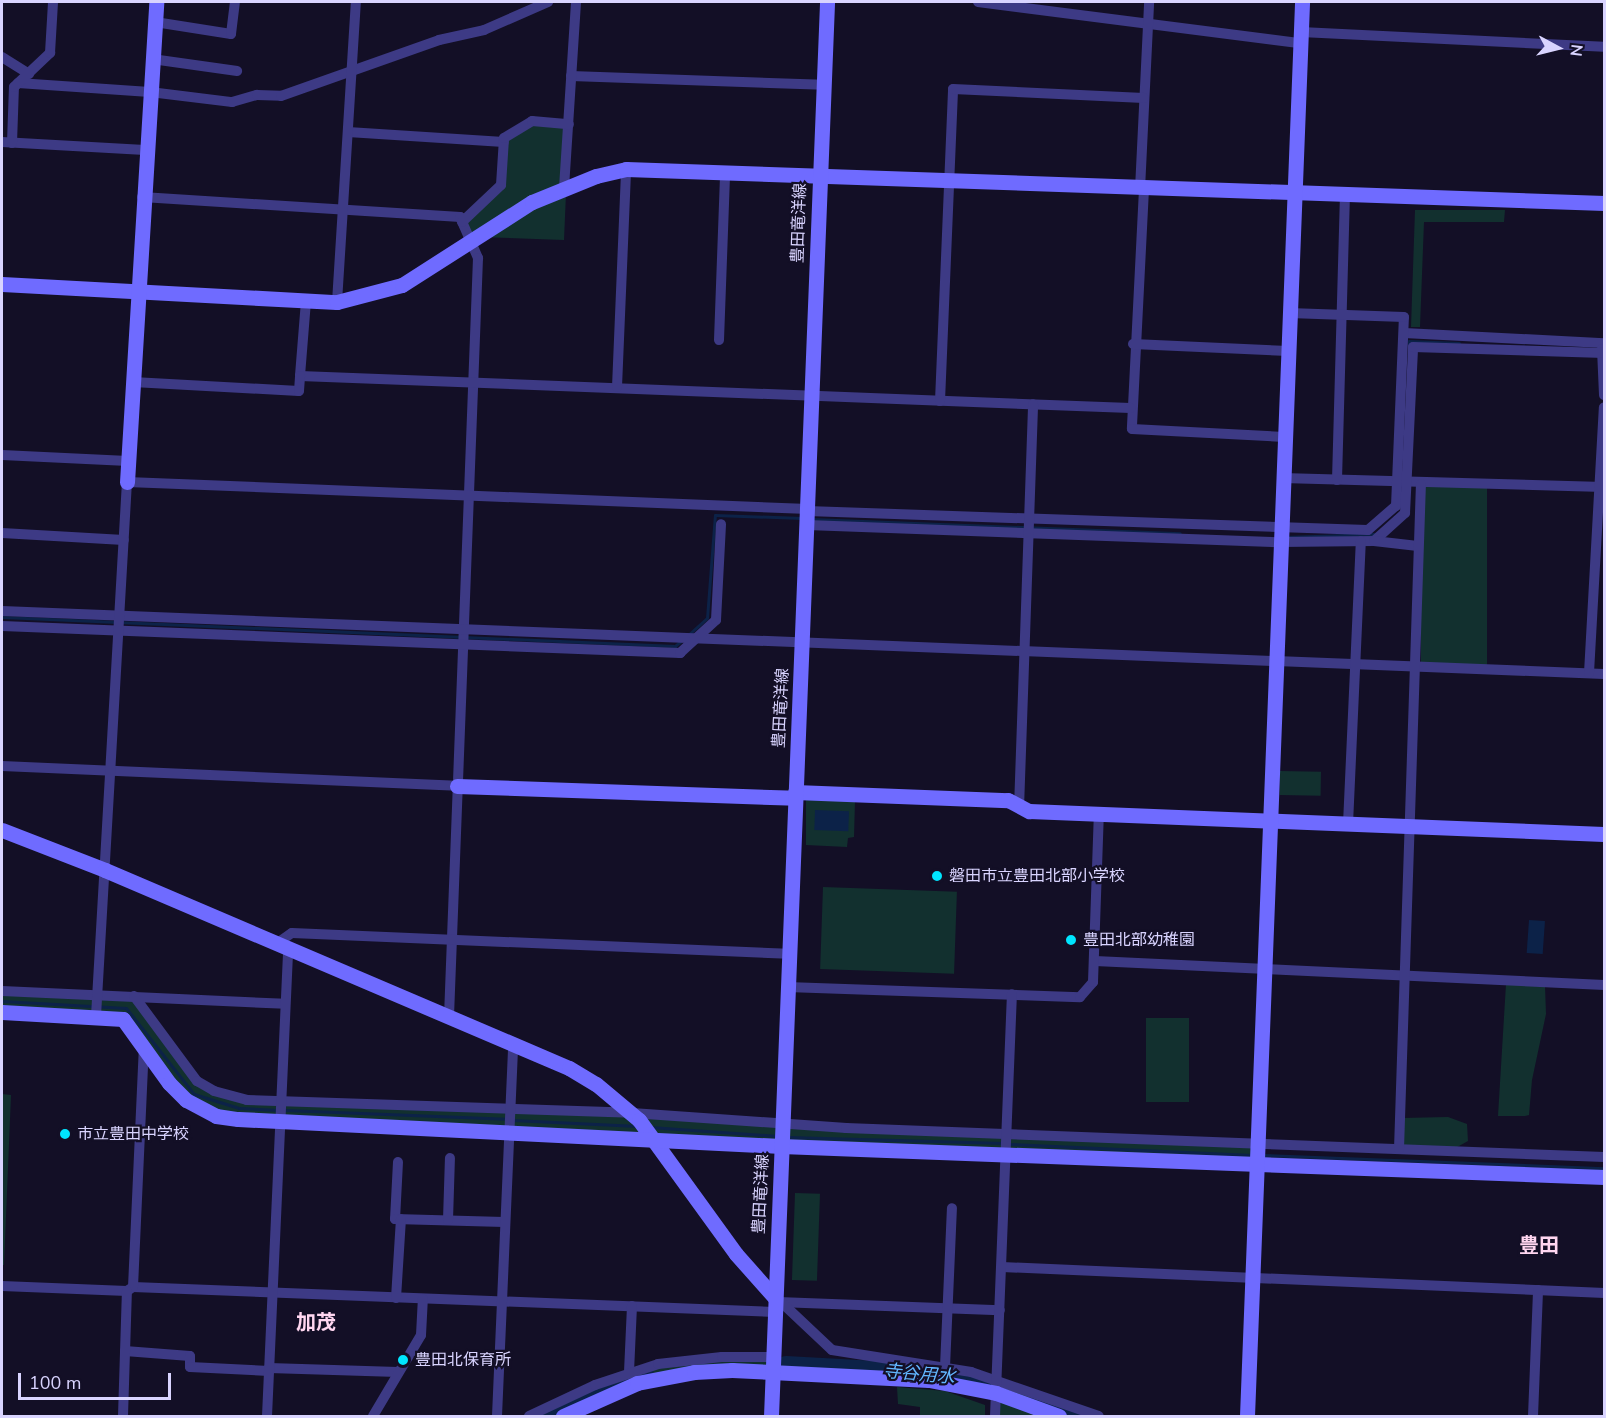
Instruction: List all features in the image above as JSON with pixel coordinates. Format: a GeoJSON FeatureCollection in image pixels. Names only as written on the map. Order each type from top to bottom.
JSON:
{"type":"FeatureCollection","features":[{"type":"Feature","properties":{"kind":"street"},"geometry":{"type":"LineString","coordinates":[[53,2],[50,52],[14,87],[7,142],[145,150]]}},
{"type":"Feature","properties":{"kind":"street"},"geometry":{"type":"LineString","coordinates":[[96,1016],[113,771],[119,614],[142,196],[156,2]]}},
{"type":"Feature","properties":{"kind":"street"},"geometry":{"type":"LineString","coordinates":[[154,22],[231,33],[235,2]]}},
{"type":"Feature","properties":{"kind":"street"},"geometry":{"type":"LineString","coordinates":[[337,302],[356,2]]}},
{"type":"Feature","properties":{"kind":"street"},"geometry":{"type":"LineString","coordinates":[[18,83],[150,92],[232,102],[257,95],[281,96],[439,40],[484,30],[548,2]]}},
{"type":"Feature","properties":{"kind":"street"},"geometry":{"type":"LineString","coordinates":[[564,188],[576,2]]}},
{"type":"Feature","properties":{"kind":"street","name":"豊田竜洋線"},"geometry":{"type":"LineString","coordinates":[[771,1416],[807,516],[818,176],[827,2]]}},
{"type":"Feature","properties":{"kind":"street"},"geometry":{"type":"LineString","coordinates":[[978,2],[1148,23],[1300,37],[1605,47]]}},
{"type":"Feature","properties":{"kind":"street"},"geometry":{"type":"LineString","coordinates":[[1149,2],[1130,408],[1132,429],[1284,437]]}},
{"type":"Feature","properties":{"kind":"street"},"geometry":{"type":"LineString","coordinates":[[1247,1416],[1302,2]]}},
{"type":"Feature","properties":{"kind":"street"},"geometry":{"type":"LineString","coordinates":[[2,57],[29,74]]}},
{"type":"Feature","properties":{"kind":"street"},"geometry":{"type":"LineString","coordinates":[[152,59],[237,71]]}},
{"type":"Feature","properties":{"kind":"street"},"geometry":{"type":"LineString","coordinates":[[572,76],[823,86]]}},
{"type":"Feature","properties":{"kind":"street"},"geometry":{"type":"LineString","coordinates":[[940,400],[953,89],[1144,98]]}},
{"type":"Feature","properties":{"kind":"street"},"geometry":{"type":"LineString","coordinates":[[348,132],[504,142],[532,121],[569,124]]}},
{"type":"Feature","properties":{"kind":"street"},"geometry":{"type":"LineString","coordinates":[[462,222],[501,185],[504,142]]}},
{"type":"Feature","properties":{"kind":"street"},"geometry":{"type":"LineString","coordinates":[[617,387],[626,169]]}},
{"type":"Feature","properties":{"kind":"street"},"geometry":{"type":"LineString","coordinates":[[2,284],[337,302],[402,285],[532,202],[564,188],[626,169],[1142,189],[1605,203]]}},
{"type":"Feature","properties":{"kind":"street"},"geometry":{"type":"LineString","coordinates":[[719,340],[725,173]]}},
{"type":"Feature","properties":{"kind":"street"},"geometry":{"type":"LineString","coordinates":[[1337,480],[1345,195]]}},
{"type":"Feature","properties":{"kind":"street"},"geometry":{"type":"LineString","coordinates":[[142,196],[460,217],[478,258],[449,1018]]}},
{"type":"Feature","properties":{"kind":"street"},"geometry":{"type":"LineString","coordinates":[[133,382],[298,391],[306,301]]}},
{"type":"Feature","properties":{"kind":"street"},"geometry":{"type":"LineString","coordinates":[[1289,313],[1404,317],[1402,482],[1405,513],[1374,541]]}},
{"type":"Feature","properties":{"kind":"street"},"geometry":{"type":"LineString","coordinates":[[1404,333],[1603,348]]}},
{"type":"Feature","properties":{"kind":"street"},"geometry":{"type":"LineString","coordinates":[[1133,344],[1288,351]]}},
{"type":"Feature","properties":{"kind":"street"},"geometry":{"type":"LineString","coordinates":[[1280,536],[1368,530],[1396,506],[1402,482],[1413,347],[1603,348]]}},
{"type":"Feature","properties":{"kind":"street"},"geometry":{"type":"LineString","coordinates":[[1603,348],[1605,395]]}},
{"type":"Feature","properties":{"kind":"street"},"geometry":{"type":"LineString","coordinates":[[300,376],[1130,408]]}},
{"type":"Feature","properties":{"kind":"street"},"geometry":{"type":"LineString","coordinates":[[1019,808],[1027,650],[1034,404]]}},
{"type":"Feature","properties":{"kind":"street"},"geometry":{"type":"LineString","coordinates":[[1589,673],[1605,407]]}},
{"type":"Feature","properties":{"kind":"street"},"geometry":{"type":"LineString","coordinates":[[2,454],[128,461]]}},
{"type":"Feature","properties":{"kind":"street"},"geometry":{"type":"LineString","coordinates":[[1282,478],[1421,484],[1601,487]]}},
{"type":"Feature","properties":{"kind":"street"},"geometry":{"type":"LineString","coordinates":[[127,482],[470,495],[807,516],[1280,536],[1419,546]]}},
{"type":"Feature","properties":{"kind":"street"},"geometry":{"type":"LineString","coordinates":[[1399,1149],[1421,484]]}},
{"type":"Feature","properties":{"kind":"street"},"geometry":{"type":"LineString","coordinates":[[2,626],[680,653],[716,620],[721,524]]}},
{"type":"Feature","properties":{"kind":"street"},"geometry":{"type":"LineString","coordinates":[[2,533],[124,540]]}},
{"type":"Feature","properties":{"kind":"street"},"geometry":{"type":"LineString","coordinates":[[1348,824],[1361,541]]}},
{"type":"Feature","properties":{"kind":"street"},"geometry":{"type":"LineString","coordinates":[[2,611],[1277,660],[1354,661],[1605,674]]}},
{"type":"Feature","properties":{"kind":"street"},"geometry":{"type":"LineString","coordinates":[[2,766],[457,786],[1008,800],[1019,808],[1099,814],[1605,834]]}},
{"type":"Feature","properties":{"kind":"street"},"geometry":{"type":"LineString","coordinates":[[787,987],[1080,997],[1093,982],[1099,814]]}},
{"type":"Feature","properties":{"kind":"street"},"geometry":{"type":"LineString","coordinates":[[2,830],[105,870],[513,1044],[587,1078],[632,1113],[656,1140],[736,1254],[777,1303],[832,1350],[868,1353],[882,1361],[945,1367],[997,1386],[1099,1416]]}},
{"type":"Feature","properties":{"kind":"street"},"geometry":{"type":"LineString","coordinates":[[267,1416],[285,1004],[282,946],[292,933],[788,954]]}},
{"type":"Feature","properties":{"kind":"street"},"geometry":{"type":"LineString","coordinates":[[1095,961],[1404,973],[1449,979],[1605,985]]}},
{"type":"Feature","properties":{"kind":"street"},"geometry":{"type":"LineString","coordinates":[[2,991],[285,1004]]}},
{"type":"Feature","properties":{"kind":"street"},"geometry":{"type":"LineString","coordinates":[[995,1416],[1012,994]]}},
{"type":"Feature","properties":{"kind":"street"},"geometry":{"type":"LineString","coordinates":[[134,996],[197,1081],[214,1091],[248,1100],[632,1113],[781,1134],[1005,1154],[1605,1177]]}},
{"type":"Feature","properties":{"kind":"street"},"geometry":{"type":"LineString","coordinates":[[2,1012],[123,1019],[169,1083],[199,1108],[216,1116],[279,1122],[508,1130],[656,1140],[781,1134],[1006,1134],[1605,1157]]}},
{"type":"Feature","properties":{"kind":"street"},"geometry":{"type":"LineString","coordinates":[[123,1416],[142,1043],[156,1028]]}},
{"type":"Feature","properties":{"kind":"street"},"geometry":{"type":"LineString","coordinates":[[497,1416],[513,1044]]}},
{"type":"Feature","properties":{"kind":"street"},"geometry":{"type":"LineString","coordinates":[[448,1220],[450,1158]]}},
{"type":"Feature","properties":{"kind":"street"},"geometry":{"type":"LineString","coordinates":[[398,1162],[395,1219],[504,1222]]}},
{"type":"Feature","properties":{"kind":"street"},"geometry":{"type":"LineString","coordinates":[[945,1367],[952,1208]]}},
{"type":"Feature","properties":{"kind":"street"},"geometry":{"type":"LineString","coordinates":[[396,1298],[401,1219]]}},
{"type":"Feature","properties":{"kind":"street"},"geometry":{"type":"LineString","coordinates":[[1002,1267],[1605,1293]]}},
{"type":"Feature","properties":{"kind":"street"},"geometry":{"type":"LineString","coordinates":[[2,1286],[632,1306],[777,1303],[1000,1310]]}},
{"type":"Feature","properties":{"kind":"street"},"geometry":{"type":"LineString","coordinates":[[1533,1416],[1538,1290]]}},
{"type":"Feature","properties":{"kind":"street"},"geometry":{"type":"LineString","coordinates":[[373,1416],[421,1335],[423,1299]]}},
{"type":"Feature","properties":{"kind":"street"},"geometry":{"type":"LineString","coordinates":[[629,1372],[632,1306]]}},
{"type":"Feature","properties":{"kind":"street"},"geometry":{"type":"LineString","coordinates":[[125,1351],[190,1356],[190,1367],[398,1372]]}},
{"type":"Feature","properties":{"kind":"street"},"geometry":{"type":"LineString","coordinates":[[529,1416],[629,1372],[689,1359],[773,1364],[997,1386],[1059,1416]]}},
{"type":"Feature","properties":{"kind":"street"},"geometry":{"type":"LineString","coordinates":[[563,1416],[637,1383],[657,1378],[773,1364]]}},
{"type":"Feature","properties":{"kind":"green space"},"geometry":{"type":"Polygon","coordinates":[[[532,121],[569,124],[564,240],[479,237],[470,242],[462,222],[506,182],[504,142],[532,121]]]}},
{"type":"Feature","properties":{"kind":"green space"},"geometry":{"type":"Polygon","coordinates":[[[1415,210],[1505,210],[1504,222],[1424,222],[1420,327],[1411,327],[1415,210]]]}},
{"type":"Feature","properties":{"kind":"green space"},"geometry":{"type":"Polygon","coordinates":[[[1421,484],[1487,484],[1487,665],[1421,665],[1421,484]]]}},
{"type":"Feature","properties":{"kind":"green space"},"geometry":{"type":"Polygon","coordinates":[[[1280,771],[1321,772],[1321,796],[1280,795],[1280,771]]]}},
{"type":"Feature","properties":{"kind":"green space"},"geometry":{"type":"Polygon","coordinates":[[[806,799],[855,801],[854,837],[848,838],[847,847],[806,845],[806,799]]]}},
{"type":"Feature","properties":{"kind":"green space"},"geometry":{"type":"Polygon","coordinates":[[[823,887],[957,892],[954,974],[820,969],[823,887]]]}},
{"type":"Feature","properties":{"kind":"green space"},"geometry":{"type":"Polygon","coordinates":[[[1506,984],[1545,986],[1546,1014],[1532,1080],[1529,1115],[1525,1116],[1498,1116],[1506,984]]]}},
{"type":"Feature","properties":{"kind":"green space"},"geometry":{"type":"Polygon","coordinates":[[[2,991],[134,996],[185,1068],[214,1091],[247,1100],[1257,1144],[1257,1164],[248,1120],[199,1108],[123,1019],[2,1012],[2,991]]]}},
{"type":"Feature","properties":{"kind":"green space"},"geometry":{"type":"Polygon","coordinates":[[[1146,1018],[1189,1018],[1189,1102],[1146,1102],[1146,1018]]]}},
{"type":"Feature","properties":{"kind":"green space"},"geometry":{"type":"Polygon","coordinates":[[[2,1094],[11,1095],[4,1265],[2,1265],[2,1094]]]}},
{"type":"Feature","properties":{"kind":"green space"},"geometry":{"type":"Polygon","coordinates":[[[1448,1117],[1467,1124],[1468,1141],[1450,1151],[1405,1149],[1399,1140],[1402,1118],[1448,1117]]]}},
{"type":"Feature","properties":{"kind":"green space"},"geometry":{"type":"Polygon","coordinates":[[[795,1193],[820,1194],[817,1281],[792,1280],[795,1193]]]}},
{"type":"Feature","properties":{"kind":"green space"},"geometry":{"type":"Polygon","coordinates":[[[773,1357],[938,1369],[982,1378],[1095,1416],[1059,1416],[955,1384],[672,1375],[563,1416],[531,1416],[615,1377],[678,1361],[773,1357]]]}},
{"type":"Feature","properties":{"kind":"green space"},"geometry":{"type":"Polygon","coordinates":[[[897,1387],[945,1391],[985,1405],[985,1416],[920,1416],[920,1407],[898,1404],[897,1387]]]}},
{"type":"Feature","properties":{"kind":"green space"},"geometry":{"type":"Polygon","coordinates":[[[1000,1398],[1047,1416],[999,1416],[1000,1398]]]}},
{"type":"Feature","properties":{"kind":"water"},"geometry":{"type":"Polygon","coordinates":[[[815,810],[849,811],[848,831],[814,830],[815,810]]]}},
{"type":"Feature","properties":{"kind":"water"},"geometry":{"type":"Polygon","coordinates":[[[1529,920],[1545,921],[1543,954],[1527,953],[1529,920]]]}},
{"type":"Feature","properties":{"kind":"waterway"},"geometry":{"type":"LineString","coordinates":[[1409,348],[1409,341],[1459,343]]}},
{"type":"Feature","properties":{"kind":"waterway"},"geometry":{"type":"LineString","coordinates":[[688,635],[707,618],[715,515],[802,518]]}},
{"type":"Feature","properties":{"kind":"waterway"},"geometry":{"type":"LineString","coordinates":[[811,519],[1180,533]]}},
{"type":"Feature","properties":{"kind":"waterway"},"geometry":{"type":"LineString","coordinates":[[1285,537],[1374,534]]}},
{"type":"Feature","properties":{"kind":"waterway"},"geometry":{"type":"LineString","coordinates":[[2,617],[675,646],[681,641]]}},
{"type":"Feature","properties":{"kind":"waterway"},"geometry":{"type":"LineString","coordinates":[[2,1001],[126,1008],[194,1094],[239,1108],[278,1110]]}},
{"type":"Feature","properties":{"kind":"waterway"},"geometry":{"type":"LineString","coordinates":[[285,1110],[506,1119]]}},
{"type":"Feature","properties":{"kind":"waterway"},"geometry":{"type":"LineString","coordinates":[[512,1120],[638,1126]]}},
{"type":"Feature","properties":{"kind":"waterway"},"geometry":{"type":"LineString","coordinates":[[650,1127],[778,1136]]}},
{"type":"Feature","properties":{"kind":"waterway"},"geometry":{"type":"LineString","coordinates":[[788,1137],[1003,1143]]}},
{"type":"Feature","properties":{"kind":"waterway"},"geometry":{"type":"LineString","coordinates":[[1010,1144],[1252,1155]]}},
{"type":"Feature","properties":{"kind":"waterway"},"geometry":{"type":"LineString","coordinates":[[1262,1155],[1604,1168]]}},
{"type":"Feature","properties":{"kind":"waterway","name":"寺谷用水"},"geometry":{"type":"LineString","coordinates":[[786,1365],[950,1374],[996,1386]]}},
{"type":"Feature","properties":{"kind":"waterway","name":"寺谷用水"},"geometry":{"type":"LineString","coordinates":[[545,1416],[645,1375]]}},
{"type":"Feature","properties":{"kind":"waterway","name":"寺谷用水"},"geometry":{"type":"LineString","coordinates":[[1039,1401],[1082,1416]]}},
{"type":"Feature","properties":{"kind":"place","name":"磐田市立豊田北部小学校"},"geometry":{"type":"Point","coordinates":[937,876]}},
{"type":"Feature","properties":{"kind":"place","name":"豊田北部幼稚園"},"geometry":{"type":"Point","coordinates":[1071,940]}},
{"type":"Feature","properties":{"kind":"place","name":"市立豊田中学校"},"geometry":{"type":"Point","coordinates":[65,1134]}},
{"type":"Feature","properties":{"kind":"place","name":"豊田北保育所"},"geometry":{"type":"Point","coordinates":[403,1360]}},
{"type":"Feature","properties":{"kind":"district","name":"豊田"},"geometry":{"type":"Point","coordinates":[1539,1245]}},
{"type":"Feature","properties":{"kind":"district","name":"加茂"},"geometry":{"type":"Point","coordinates":[316,1322]}}]}
